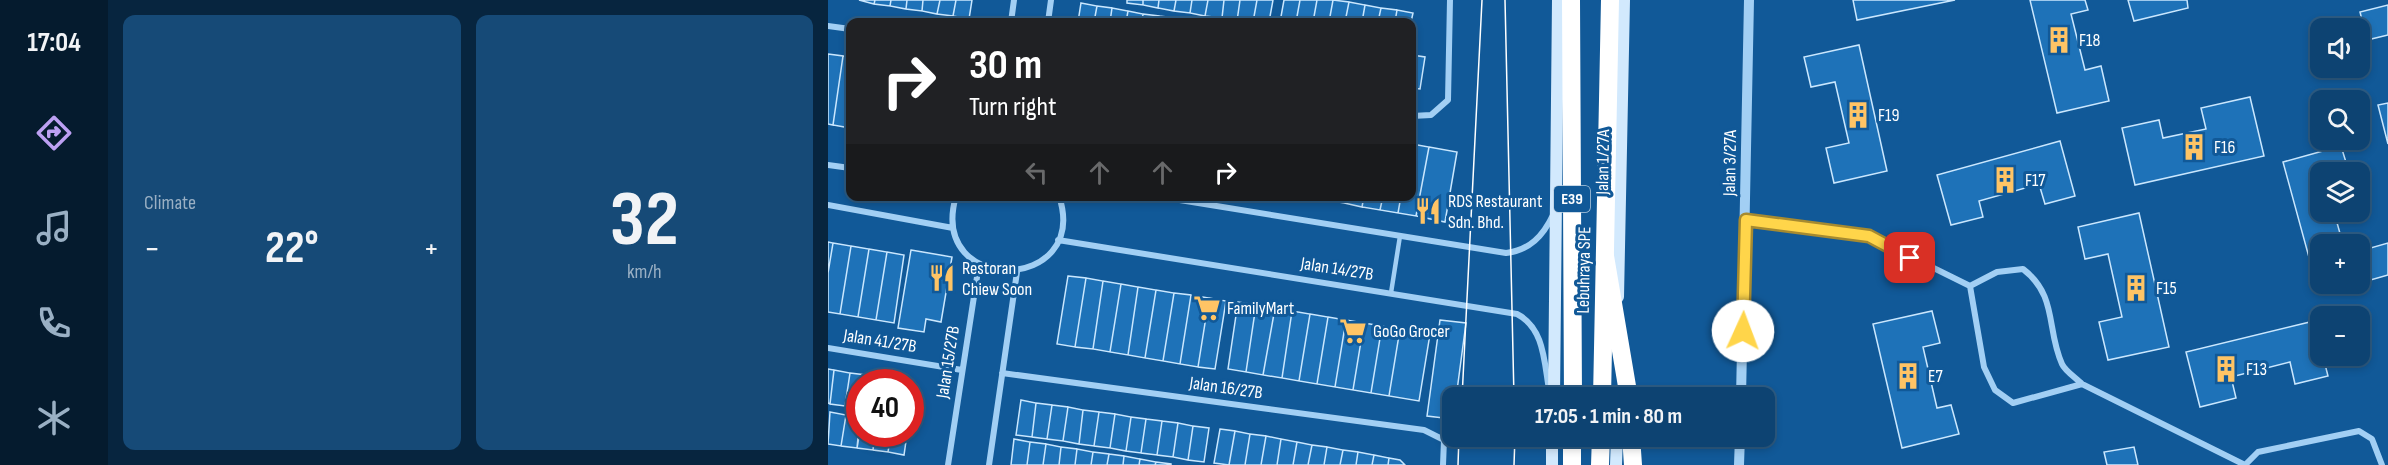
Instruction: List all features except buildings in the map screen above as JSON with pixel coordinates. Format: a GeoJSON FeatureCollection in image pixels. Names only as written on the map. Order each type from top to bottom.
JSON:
{"type":"FeatureCollection","features":[{"type":"Feature","properties":{"kind":"highway","name":"Lebuhraya SPE"},"geometry":{"type":"LineString","coordinates":[[1571,0],[1573,387]]}},
{"type":"Feature","properties":{"kind":"highway","name":"Lebuhraya SPE"},"geometry":{"type":"LineString","coordinates":[[1602,387],[1610,0]]}},
{"type":"Feature","properties":{"kind":"highway"},"geometry":{"type":"LineString","coordinates":[[1605,256],[1627,387]]}},
{"type":"Feature","properties":{"kind":"highway"},"geometry":{"type":"LineString","coordinates":[[1572,447],[1572,465]]}},
{"type":"Feature","properties":{"kind":"highway"},"geometry":{"type":"LineString","coordinates":[[1600,465],[1601,447]]}},
{"type":"Feature","properties":{"kind":"highway"},"geometry":{"type":"LineString","coordinates":[[1632,447],[1633,465]]}},
{"type":"Feature","properties":{"kind":"main road"},"geometry":{"type":"LineString","coordinates":[[1552,387],[1558,0]]}},
{"type":"Feature","properties":{"kind":"main road","name":"Jalan 1/27A"},"geometry":{"type":"LineString","coordinates":[[1619,387],[1624,0]]}},
{"type":"Feature","properties":{"kind":"main road"},"geometry":{"type":"LineString","coordinates":[[1552,447],[1552,465]]}},
{"type":"Feature","properties":{"kind":"main road"},"geometry":{"type":"LineString","coordinates":[[1616,465],[1617,447]]}},
{"type":"Feature","properties":{"kind":"street"},"geometry":{"type":"LineString","coordinates":[[1012,18],[1014,0]]}},
{"type":"Feature","properties":{"kind":"street"},"geometry":{"type":"LineString","coordinates":[[1049,18],[1051,0]]}},
{"type":"Feature","properties":{"kind":"street"},"geometry":{"type":"LineString","coordinates":[[1416,116],[1431,115],[1448,99],[1450,0]]}},
{"type":"Feature","properties":{"kind":"street","name":"Jalan 3/27A"},"geometry":{"type":"LineString","coordinates":[[1741,387],[1749,0]]}},
{"type":"Feature","properties":{"kind":"street"},"geometry":{"type":"LineString","coordinates":[[828,26],[846,28]]}},
{"type":"Feature","properties":{"kind":"street"},"geometry":{"type":"LineString","coordinates":[[828,165],[846,167]]}},
{"type":"Feature","properties":{"kind":"street"},"geometry":{"type":"LineString","coordinates":[[955,201],[952,213],[953,228],[967,255],[978,264],[1004,273],[1017,272],[1035,266],[1049,255],[1058,240],[1063,224],[1060,201]]}},
{"type":"Feature","properties":{"kind":"street"},"geometry":{"type":"LineString","coordinates":[[1186,201],[1506,253],[1518,251],[1538,239],[1546,229],[1556,206]]}},
{"type":"Feature","properties":{"kind":"street"},"geometry":{"type":"LineString","coordinates":[[828,205],[953,228]]}},
{"type":"Feature","properties":{"kind":"street"},"geometry":{"type":"LineString","coordinates":[[1746,220],[1869,236],[1970,286]]}},
{"type":"Feature","properties":{"kind":"street","name":"Jalan 14/27B"},"geometry":{"type":"LineString","coordinates":[[1058,240],[1517,314],[1529,320],[1538,332],[1550,387]]}},
{"type":"Feature","properties":{"kind":"street","name":"Jalan 15/27B"},"geometry":{"type":"LineString","coordinates":[[948,465],[978,264]]}},
{"type":"Feature","properties":{"kind":"street"},"geometry":{"type":"LineString","coordinates":[[1970,286],[1997,272],[2024,269],[2038,280],[2044,293],[2062,366],[2082,384],[2245,465],[2258,452],[2359,431],[2372,439],[2382,465]]}},
{"type":"Feature","properties":{"kind":"street"},"geometry":{"type":"LineString","coordinates":[[989,465],[1017,272]]}},
{"type":"Feature","properties":{"kind":"street"},"geometry":{"type":"LineString","coordinates":[[1970,286],[1984,367],[1995,390],[2013,403],[2082,384]]}},
{"type":"Feature","properties":{"kind":"street","name":"Jalan 41/27B"},"geometry":{"type":"LineString","coordinates":[[828,348],[962,370]]}},
{"type":"Feature","properties":{"kind":"street","name":"Jalan 16/27B"},"geometry":{"type":"LineString","coordinates":[[1002,373],[1424,430],[1444,440],[1443,465]]}},
{"type":"Feature","properties":{"kind":"street"},"geometry":{"type":"LineString","coordinates":[[1739,465],[1740,447]]}},
{"type":"Feature","properties":{"kind":"lane"},"geometry":{"type":"LineString","coordinates":[[1391,293],[1400,236]]}},
{"type":"Feature","properties":{"kind":"tram line"},"geometry":{"type":"LineString","coordinates":[[1463,387],[1482,0]]}},
{"type":"Feature","properties":{"kind":"tram line"},"geometry":{"type":"LineString","coordinates":[[1505,0],[1514,387]]}},
{"type":"Feature","properties":{"kind":"tram line"},"geometry":{"type":"LineString","coordinates":[[1458,465],[1459,447]]}},
{"type":"Feature","properties":{"kind":"tram line"},"geometry":{"type":"LineString","coordinates":[[1514,465],[1515,447]]}},
{"type":"Feature","properties":{"kind":"place","name":"F18"},"geometry":{"type":"Point","coordinates":[2059,40]}},
{"type":"Feature","properties":{"kind":"place","name":"F19"},"geometry":{"type":"Point","coordinates":[1858,115]}},
{"type":"Feature","properties":{"kind":"place","name":"F16"},"geometry":{"type":"Point","coordinates":[2194,147]}},
{"type":"Feature","properties":{"kind":"place","name":"F17"},"geometry":{"type":"Point","coordinates":[2005,180]}},
{"type":"Feature","properties":{"kind":"place","name":"RDS Restaurant Sdn. Bhd."},"geometry":{"type":"Point","coordinates":[1428,211]}},
{"type":"Feature","properties":{"kind":"place","name":"Restoran Chiew Soon"},"geometry":{"type":"Point","coordinates":[942,278]}},
{"type":"Feature","properties":{"kind":"place","name":"F15"},"geometry":{"type":"Point","coordinates":[2136,288]}},
{"type":"Feature","properties":{"kind":"place","name":"FamilyMart"},"geometry":{"type":"Point","coordinates":[1207,308]}},
{"type":"Feature","properties":{"kind":"place","name":"GoGo Grocer"},"geometry":{"type":"Point","coordinates":[1353,331]}},
{"type":"Feature","properties":{"kind":"place","name":"F13"},"geometry":{"type":"Point","coordinates":[2226,369]}},
{"type":"Feature","properties":{"kind":"place","name":"E7"},"geometry":{"type":"Point","coordinates":[1908,376]}},
{"type":"Feature","properties":{"kind":"route"},"geometry":{"type":"LineString","coordinates":[[1743,331],[1746,220],[1869,236],[1910,258]]}}]}
